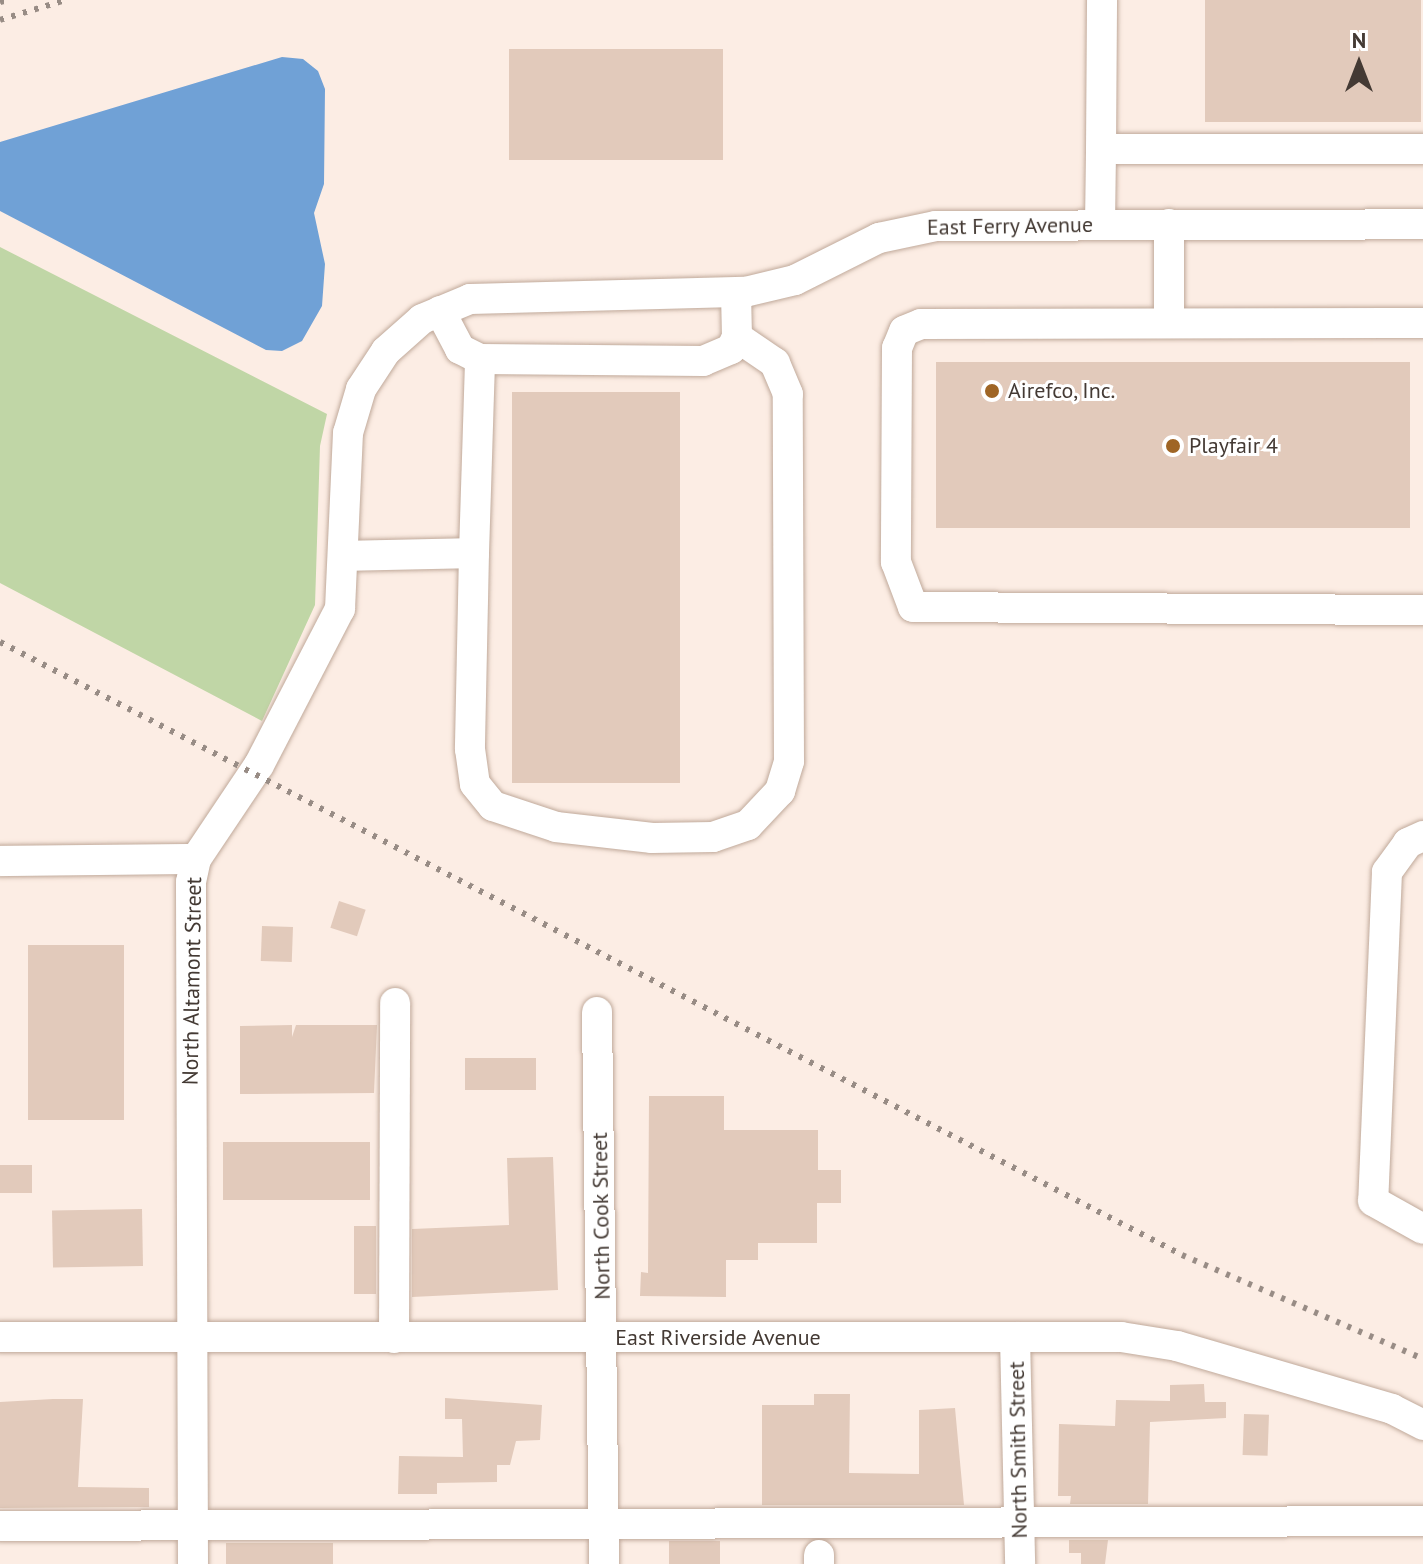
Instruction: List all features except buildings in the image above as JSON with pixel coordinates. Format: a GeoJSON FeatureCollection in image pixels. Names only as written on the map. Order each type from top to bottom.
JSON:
{"type":"FeatureCollection","features":[{"type":"Feature","properties":{"kind":"street"},"geometry":{"type":"LineString","coordinates":[[1100,224],[1102,0]]}},
{"type":"Feature","properties":{"kind":"street"},"geometry":{"type":"LineString","coordinates":[[1101,149],[1423,149]]}},
{"type":"Feature","properties":{"kind":"street","name":"East Ferry Avenue"},"geometry":{"type":"LineString","coordinates":[[386,351],[440,311],[508,294],[736,293],[795,280],[904,230],[1100,224],[1423,224]]}},
{"type":"Feature","properties":{"kind":"street"},"geometry":{"type":"LineString","coordinates":[[1169,224],[1169,323]]}},
{"type":"Feature","properties":{"kind":"street"},"geometry":{"type":"LineString","coordinates":[[440,311],[460,349],[480,359],[703,361],[731,349],[737,337],[736,293]]}},
{"type":"Feature","properties":{"kind":"street"},"geometry":{"type":"LineString","coordinates":[[1423,323],[936,322],[904,331],[897,348],[896,562],[913,607],[1423,610]]}},
{"type":"Feature","properties":{"kind":"street"},"geometry":{"type":"LineString","coordinates":[[480,359],[470,749],[475,784],[493,806],[556,827],[652,838],[713,837],[748,825],[780,791],[789,761],[788,394],[775,363],[737,337]]}},
{"type":"Feature","properties":{"kind":"street","name":"North Altamont Street"},"geometry":{"type":"LineString","coordinates":[[193,1564],[189,932],[196,859],[259,765],[333,625],[343,595],[348,433],[361,389],[386,351]]}},
{"type":"Feature","properties":{"kind":"street"},"geometry":{"type":"LineString","coordinates":[[344,556],[474,553]]}},
{"type":"Feature","properties":{"kind":"street"},"geometry":{"type":"LineString","coordinates":[[1423,836],[1408,843],[1387,872],[1373,1201],[1423,1229]]}},
{"type":"Feature","properties":{"kind":"street"},"geometry":{"type":"LineString","coordinates":[[0,861],[196,859]]}},
{"type":"Feature","properties":{"kind":"street"},"geometry":{"type":"LineString","coordinates":[[394,1338],[395,1003]]}},
{"type":"Feature","properties":{"kind":"street","name":"North Cook Street"},"geometry":{"type":"LineString","coordinates":[[597,1012],[604,1564]]}},
{"type":"Feature","properties":{"kind":"street","name":"East Riverside Avenue"},"geometry":{"type":"LineString","coordinates":[[0,1337],[1121,1337],[1177,1346],[1392,1409],[1423,1425]]}},
{"type":"Feature","properties":{"kind":"street","name":"North Smith Street"},"geometry":{"type":"LineString","coordinates":[[1015,1337],[1020,1564]]}},
{"type":"Feature","properties":{"kind":"street"},"geometry":{"type":"LineString","coordinates":[[0,1526],[1423,1521]]}},
{"type":"Feature","properties":{"kind":"green space"},"geometry":{"type":"Polygon","coordinates":[[[0,247],[327,414],[320,446],[315,605],[262,721],[0,583],[0,247]]]}},
{"type":"Feature","properties":{"kind":"water"},"geometry":{"type":"Polygon","coordinates":[[[282,57],[303,59],[318,71],[325,89],[324,184],[314,213],[325,264],[322,306],[302,341],[282,351],[266,350],[0,211],[0,142],[282,57]]]}},
{"type":"Feature","properties":{"kind":"railway"},"geometry":{"type":"LineString","coordinates":[[0,2],[8,0]]}},
{"type":"Feature","properties":{"kind":"railway"},"geometry":{"type":"LineString","coordinates":[[0,20],[66,0]]}},
{"type":"Feature","properties":{"kind":"railway"},"geometry":{"type":"LineString","coordinates":[[0,642],[1182,1255],[1423,1359]]}},
{"type":"Feature","properties":{"kind":"place","name":"Airefco, Inc."},"geometry":{"type":"Point","coordinates":[992,391]}},
{"type":"Feature","properties":{"kind":"place","name":"Playfair 4"},"geometry":{"type":"Point","coordinates":[1173,446]}}]}
